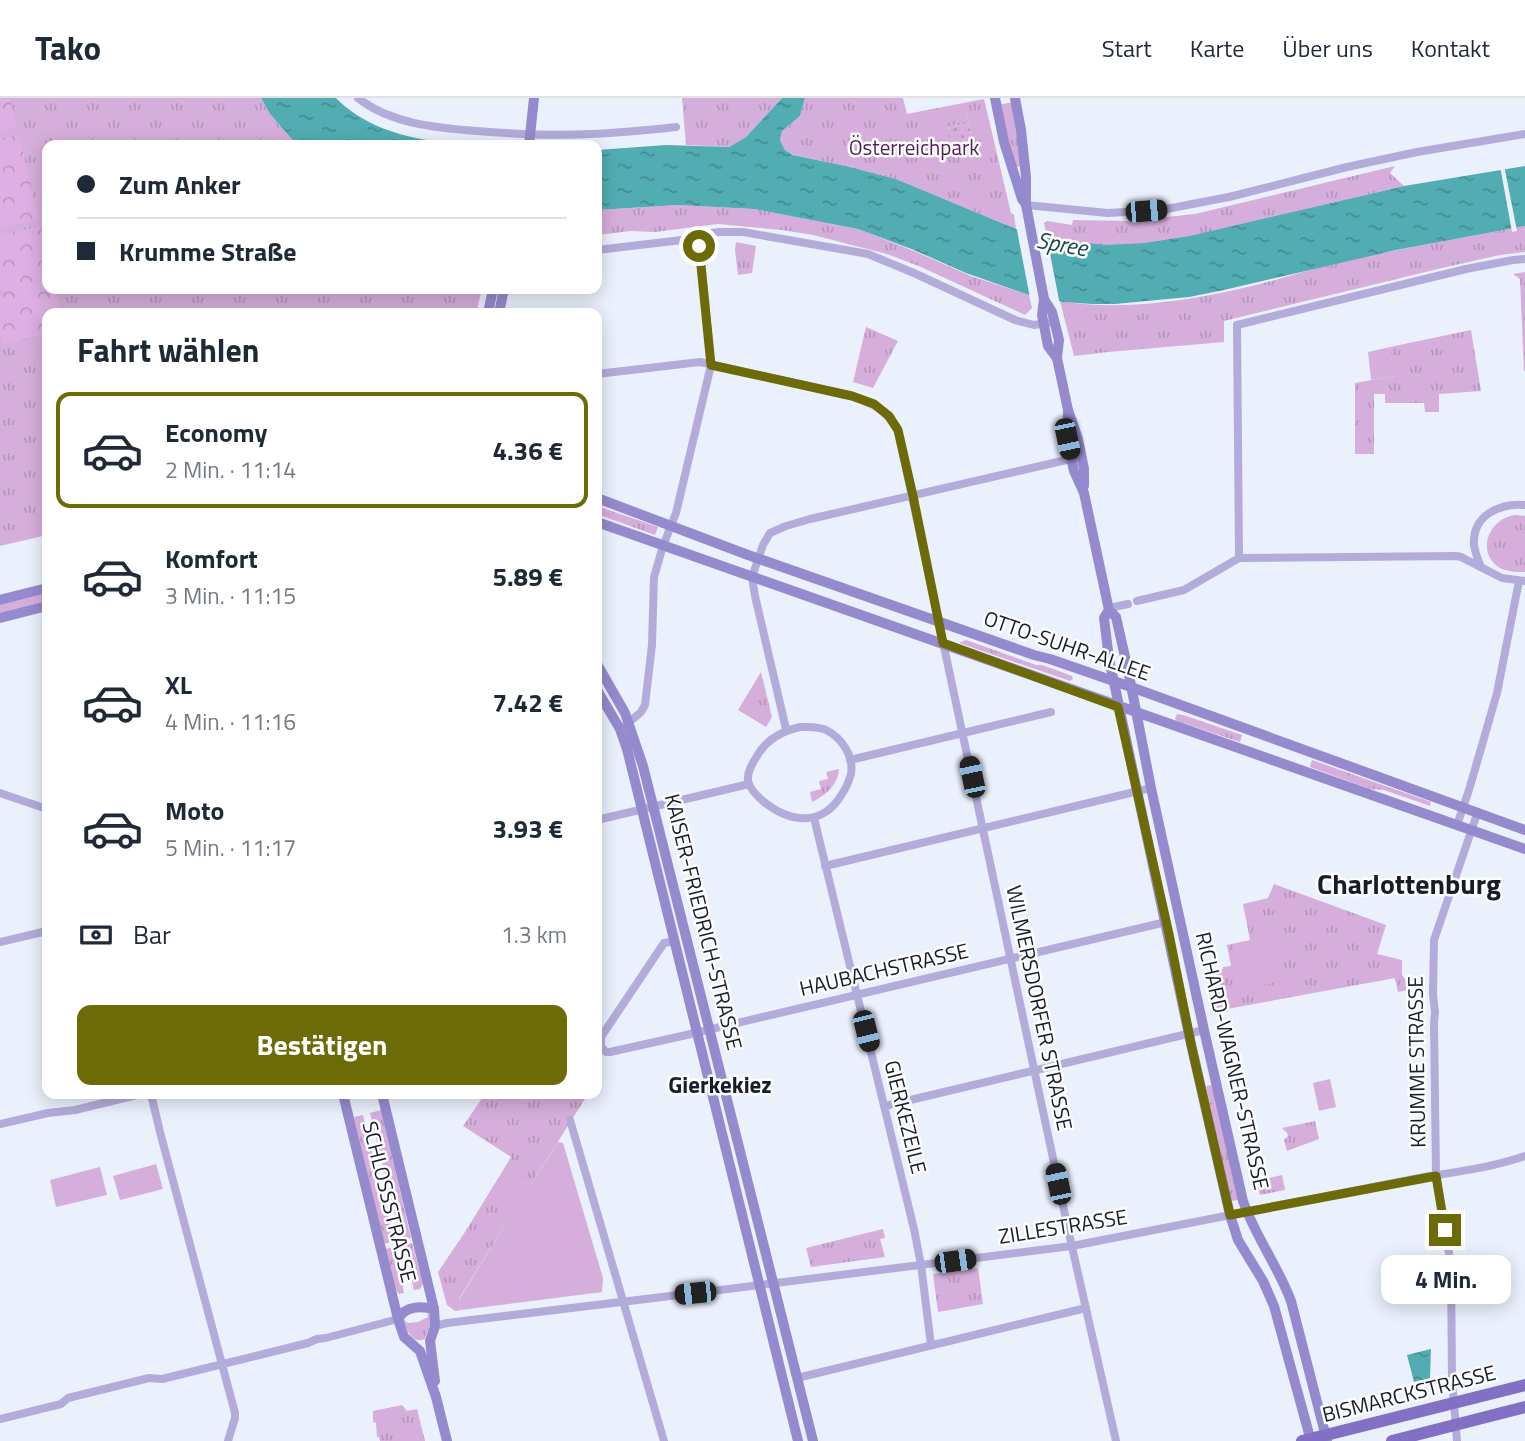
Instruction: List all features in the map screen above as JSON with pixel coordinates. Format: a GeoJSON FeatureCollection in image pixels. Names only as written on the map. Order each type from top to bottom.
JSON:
{"type":"FeatureCollection","features":[{"type":"Feature","properties":{"kind":"main road"},"geometry":{"type":"LineString","coordinates":[[530,140],[534,98]]}},
{"type":"Feature","properties":{"kind":"main road"},"geometry":{"type":"LineString","coordinates":[[995,98],[1004,142],[1026,205]]}},
{"type":"Feature","properties":{"kind":"main road"},"geometry":{"type":"LineString","coordinates":[[1015,98],[1026,177],[1026,205],[1048,313],[1048,346],[1057,358],[1068,410],[1077,436],[1077,458],[1084,469],[1084,493],[1109,609]]}},
{"type":"Feature","properties":{"kind":"main road","name":"OTTO-SUHR-ALLEE"},"geometry":{"type":"LineString","coordinates":[[602,500],[939,622],[1131,687],[1525,831]]}},
{"type":"Feature","properties":{"kind":"main road","name":"OTTO-SUHR-ALLEE"},"geometry":{"type":"LineString","coordinates":[[602,524],[1525,849]]}},
{"type":"Feature","properties":{"kind":"main road"},"geometry":{"type":"LineString","coordinates":[[0,600],[42,589]]}},
{"type":"Feature","properties":{"kind":"main road"},"geometry":{"type":"LineString","coordinates":[[0,618],[42,607]]}},
{"type":"Feature","properties":{"kind":"main road","name":"RICHARD-WAGNER-STRASSE"},"geometry":{"type":"LineString","coordinates":[[1308,1440],[1274,1306],[1263,1281],[1238,1240],[1230,1215],[1118,707],[1104,618],[1109,609],[1116,617],[1204,1030],[1247,1212],[1292,1301],[1326,1438]]}},
{"type":"Feature","properties":{"kind":"main road","name":"KAISER-FRIEDRICH-STRASSE"},"geometry":{"type":"LineString","coordinates":[[602,675],[625,726],[627,749],[648,807],[710,1030],[813,1441]]}},
{"type":"Feature","properties":{"kind":"main road","name":"KAISER-FRIEDRICH-STRASSE"},"geometry":{"type":"LineString","coordinates":[[602,696],[625,726]]}},
{"type":"Feature","properties":{"kind":"main road","name":"KAISER-FRIEDRICH-STRASSE"},"geometry":{"type":"LineString","coordinates":[[648,807],[675,941],[798,1441]]}},
{"type":"Feature","properties":{"kind":"main road","name":"SCHLOSSSTRASSE"},"geometry":{"type":"LineString","coordinates":[[344,1099],[398,1319],[404,1337],[420,1352],[436,1397],[447,1441]]}},
{"type":"Feature","properties":{"kind":"main road","name":"SCHLOSSSTRASSE"},"geometry":{"type":"LineString","coordinates":[[383,1099],[434,1309],[435,1326],[430,1341],[436,1397]]}},
{"type":"Feature","properties":{"kind":"main road","name":"SCHLOSSSTRASSE"},"geometry":{"type":"LineString","coordinates":[[398,1319],[401,1314],[415,1307],[434,1309]]}},
{"type":"Feature","properties":{"kind":"main road"},"geometry":{"type":"LineString","coordinates":[[415,1345],[430,1341]]}},
{"type":"Feature","properties":{"kind":"main road","name":"BISMARCKSTRASSE"},"geometry":{"type":"LineString","coordinates":[[1308,1440],[1326,1438],[1525,1385]]}},
{"type":"Feature","properties":{"kind":"main road","name":"BISMARCKSTRASSE"},"geometry":{"type":"LineString","coordinates":[[1392,1441],[1525,1407]]}},
{"type":"Feature","properties":{"kind":"street"},"geometry":{"type":"LineString","coordinates":[[358,98],[391,116],[428,126],[530,140],[676,127]]}},
{"type":"Feature","properties":{"kind":"street"},"geometry":{"type":"LineString","coordinates":[[1026,205],[1108,213],[1161,210],[1229,197],[1347,167],[1525,134]]}},
{"type":"Feature","properties":{"kind":"street"},"geometry":{"type":"LineString","coordinates":[[602,249],[699,238],[704,234],[719,232],[743,232],[868,254],[1015,320],[1034,325],[1048,313]]}},
{"type":"Feature","properties":{"kind":"street"},"geometry":{"type":"LineString","coordinates":[[625,726],[645,705],[652,645],[654,577],[678,506],[711,365],[699,238]]}},
{"type":"Feature","properties":{"kind":"street"},"geometry":{"type":"LineString","coordinates":[[1239,558],[1237,325],[1466,269],[1525,259]]}},
{"type":"Feature","properties":{"kind":"street","name":"WILMERSDORFER STRASSE"},"geometry":{"type":"LineString","coordinates":[[602,373],[700,362],[852,396],[874,404],[889,416],[898,430],[1116,1441]]}},
{"type":"Feature","properties":{"kind":"street"},"geometry":{"type":"LineString","coordinates":[[786,729],[752,576],[763,545],[773,531],[800,522],[1077,458]]}},
{"type":"Feature","properties":{"kind":"street"},"geometry":{"type":"LineString","coordinates":[[1481,567],[1474,548],[1474,538],[1483,519],[1490,511],[1506,505],[1525,505]]}},
{"type":"Feature","properties":{"kind":"street"},"geometry":{"type":"LineString","coordinates":[[1461,557],[1474,548]]}},
{"type":"Feature","properties":{"kind":"street"},"geometry":{"type":"LineString","coordinates":[[1109,609],[1184,590],[1239,558],[1456,556],[1502,578],[1522,581],[1497,693],[1457,825]]}},
{"type":"Feature","properties":{"kind":"street"},"geometry":{"type":"LineString","coordinates":[[850,760],[1051,712]]}},
{"type":"Feature","properties":{"kind":"street"},"geometry":{"type":"LineString","coordinates":[[813,727],[826,730],[843,744],[850,760],[850,777],[840,798],[833,807],[814,818],[789,817],[755,794],[749,784],[750,768],[758,753],[786,729],[813,727]]}},
{"type":"Feature","properties":{"kind":"street"},"geometry":{"type":"LineString","coordinates":[[602,819],[749,784]]}},
{"type":"Feature","properties":{"kind":"street"},"geometry":{"type":"LineString","coordinates":[[825,866],[1151,788]]}},
{"type":"Feature","properties":{"kind":"street"},"geometry":{"type":"LineString","coordinates":[[0,793],[42,807]]}},
{"type":"Feature","properties":{"kind":"street","name":"KRUMME STRASSE"},"geometry":{"type":"LineString","coordinates":[[1457,1441],[1453,1403],[1451,1265],[1436,1176],[1436,1012],[1433,995],[1433,944],[1477,814]]}},
{"type":"Feature","properties":{"kind":"street","name":"GIERKEZEILE"},"geometry":{"type":"LineString","coordinates":[[814,818],[921,1265],[931,1345]]}},
{"type":"Feature","properties":{"kind":"street","name":"HAUBACHSTRASSE"},"geometry":{"type":"LineString","coordinates":[[602,1048],[610,1052],[697,1033],[1166,922]]}},
{"type":"Feature","properties":{"kind":"street"},"geometry":{"type":"LineString","coordinates":[[0,942],[42,932]]}},
{"type":"Feature","properties":{"kind":"street","name":"HAUBACHSTRASSE"},"geometry":{"type":"LineString","coordinates":[[602,1036],[664,943],[675,941]]}},
{"type":"Feature","properties":{"kind":"street"},"geometry":{"type":"LineString","coordinates":[[885,1106],[1204,1030]]}},
{"type":"Feature","properties":{"kind":"street"},"geometry":{"type":"LineString","coordinates":[[0,1124],[120,1099]]}},
{"type":"Feature","properties":{"kind":"street"},"geometry":{"type":"LineString","coordinates":[[152,1099],[235,1413],[236,1418],[228,1441]]}},
{"type":"Feature","properties":{"kind":"street"},"geometry":{"type":"LineString","coordinates":[[570,1120],[664,1441]]}},
{"type":"Feature","properties":{"kind":"street","name":"ZILLESTRASSE"},"geometry":{"type":"LineString","coordinates":[[435,1326],[1072,1246],[1504,1163],[1525,1156]]}},
{"type":"Feature","properties":{"kind":"street"},"geometry":{"type":"LineString","coordinates":[[797,1378],[1086,1308]]}},
{"type":"Feature","properties":{"kind":"street"},"geometry":{"type":"LineString","coordinates":[[0,1419],[61,1404],[68,1398],[149,1378],[162,1379],[222,1365],[398,1319]]}},
{"type":"Feature","properties":{"kind":"green space"},"geometry":{"type":"Polygon","coordinates":[[[0,98],[261,98],[270,114],[293,140],[42,140],[42,294],[481,294],[477,308],[42,308],[42,536],[0,546],[0,98]]]}},
{"type":"Feature","properties":{"kind":"green space"},"geometry":{"type":"Polygon","coordinates":[[[0,98],[10,98],[17,127],[0,131],[0,98]]]}},
{"type":"Feature","properties":{"kind":"green space"},"geometry":{"type":"Polygon","coordinates":[[[682,98],[782,98],[746,137],[729,147],[686,145],[682,98]]]}},
{"type":"Feature","properties":{"kind":"green space"},"geometry":{"type":"Polygon","coordinates":[[[689,98],[707,98],[709,114],[691,117],[689,98]]]}},
{"type":"Feature","properties":{"kind":"green space","name":"Österreichpark"},"geometry":{"type":"Polygon","coordinates":[[[805,98],[903,98],[907,114],[984,99],[1016,229],[896,179],[794,155],[785,150],[780,140],[782,131],[800,116],[805,98]],[[967,112],[962,125],[948,128],[951,143],[971,136],[967,112]]]}},
{"type":"Feature","properties":{"kind":"green space"},"geometry":{"type":"Polygon","coordinates":[[[1013,102],[1023,166],[1015,167],[999,105],[1013,102]]]}},
{"type":"Feature","properties":{"kind":"green space"},"geometry":{"type":"Polygon","coordinates":[[[966,112],[971,136],[951,143],[948,130],[950,126],[962,125],[966,112]]]}},
{"type":"Feature","properties":{"kind":"green space"},"geometry":{"type":"Polygon","coordinates":[[[19,135],[39,219],[0,228],[0,139],[19,135]]]}},
{"type":"Feature","properties":{"kind":"green space"},"geometry":{"type":"Polygon","coordinates":[[[1395,166],[1390,173],[1404,186],[1164,242],[1105,246],[1076,243],[1047,237],[1044,223],[1047,221],[1072,225],[1073,220],[1129,221],[1195,214],[1395,166]]]}},
{"type":"Feature","properties":{"kind":"green space"},"geometry":{"type":"Polygon","coordinates":[[[678,205],[754,209],[858,229],[971,276],[1029,295],[1032,308],[1025,315],[887,254],[813,235],[718,224],[655,232],[602,234],[602,210],[678,205]]]}},
{"type":"Feature","properties":{"kind":"green space"},"geometry":{"type":"Polygon","coordinates":[[[41,226],[42,294],[57,294],[61,308],[42,308],[42,335],[3,345],[0,332],[0,300],[3,291],[0,282],[0,235],[41,226]]]}},
{"type":"Feature","properties":{"kind":"green space"},"geometry":{"type":"Polygon","coordinates":[[[1525,226],[1525,252],[1442,268],[1224,321],[1224,342],[1074,356],[1060,301],[1135,305],[1211,295],[1323,266],[1525,226]]]}},
{"type":"Feature","properties":{"kind":"green space"},"geometry":{"type":"Polygon","coordinates":[[[736,242],[756,246],[752,273],[738,275],[736,242]]]}},
{"type":"Feature","properties":{"kind":"green space"},"geometry":{"type":"Polygon","coordinates":[[[1525,272],[1524,371],[1520,279],[1513,274],[1525,272]]]}},
{"type":"Feature","properties":{"kind":"green space"},"geometry":{"type":"Polygon","coordinates":[[[866,327],[898,341],[873,388],[853,382],[866,327]]]}},
{"type":"Feature","properties":{"kind":"green space"},"geometry":{"type":"Polygon","coordinates":[[[1471,330],[1481,391],[1439,394],[1439,412],[1425,412],[1424,403],[1385,403],[1385,394],[1374,394],[1374,454],[1355,454],[1355,383],[1394,376],[1390,347],[1471,330]]]}},
{"type":"Feature","properties":{"kind":"green space"},"geometry":{"type":"Polygon","coordinates":[[[1390,347],[1395,376],[1371,380],[1368,352],[1390,347]]]}},
{"type":"Feature","properties":{"kind":"green space"},"geometry":{"type":"Polygon","coordinates":[[[602,508],[658,527],[655,535],[602,516],[602,508]]]}},
{"type":"Feature","properties":{"kind":"green space"},"geometry":{"type":"Polygon","coordinates":[[[1515,515],[1525,516],[1525,572],[1502,569],[1494,563],[1487,547],[1491,530],[1497,523],[1515,515]]]}},
{"type":"Feature","properties":{"kind":"green space"},"geometry":{"type":"Polygon","coordinates":[[[42,594],[42,602],[0,613],[0,605],[42,594]]]}},
{"type":"Feature","properties":{"kind":"green space"},"geometry":{"type":"Polygon","coordinates":[[[966,640],[1042,665],[1072,676],[1073,679],[1070,681],[959,643],[966,640]]]}},
{"type":"Feature","properties":{"kind":"green space"},"geometry":{"type":"Polygon","coordinates":[[[761,672],[772,717],[766,727],[738,710],[761,672]]]}},
{"type":"Feature","properties":{"kind":"green space"},"geometry":{"type":"Polygon","coordinates":[[[1177,714],[1242,735],[1240,742],[1177,721],[1177,714]]]}},
{"type":"Feature","properties":{"kind":"green space"},"geometry":{"type":"Polygon","coordinates":[[[1312,760],[1431,802],[1430,806],[1384,790],[1370,789],[1310,767],[1312,760]]]}},
{"type":"Feature","properties":{"kind":"green space"},"geometry":{"type":"Polygon","coordinates":[[[839,769],[830,789],[812,802],[810,792],[821,789],[819,781],[828,779],[826,772],[839,769]]]}},
{"type":"Feature","properties":{"kind":"green space"},"geometry":{"type":"Polygon","coordinates":[[[1274,884],[1386,925],[1377,954],[1402,960],[1402,975],[1413,989],[1398,992],[1395,978],[1216,1011],[1208,972],[1231,966],[1227,945],[1250,940],[1243,904],[1268,898],[1274,884]]]}},
{"type":"Feature","properties":{"kind":"green space"},"geometry":{"type":"Polygon","coordinates":[[[1276,941],[1285,980],[1240,990],[1232,950],[1276,941]]]}},
{"type":"Feature","properties":{"kind":"green space"},"geometry":{"type":"Polygon","coordinates":[[[1330,1079],[1336,1107],[1319,1111],[1313,1083],[1330,1079]]]}},
{"type":"Feature","properties":{"kind":"green space"},"geometry":{"type":"Polygon","coordinates":[[[1212,1085],[1238,1200],[1231,1201],[1206,1086],[1212,1085]]]}},
{"type":"Feature","properties":{"kind":"green space"},"geometry":{"type":"Polygon","coordinates":[[[482,1099],[585,1099],[533,1181],[501,1190],[505,1224],[459,1299],[461,1310],[455,1311],[447,1305],[438,1272],[511,1157],[463,1126],[482,1099]]]}},
{"type":"Feature","properties":{"kind":"green space"},"geometry":{"type":"Polygon","coordinates":[[[381,1110],[411,1238],[401,1240],[370,1113],[381,1110]]]}},
{"type":"Feature","properties":{"kind":"green space"},"geometry":{"type":"Polygon","coordinates":[[[363,1115],[394,1241],[384,1244],[354,1117],[363,1115]]]}},
{"type":"Feature","properties":{"kind":"green space"},"geometry":{"type":"Polygon","coordinates":[[[1315,1121],[1319,1139],[1287,1151],[1284,1140],[1288,1136],[1282,1128],[1315,1121]]]}},
{"type":"Feature","properties":{"kind":"green space"},"geometry":{"type":"Polygon","coordinates":[[[558,1142],[563,1143],[603,1278],[602,1292],[461,1310],[459,1300],[505,1224],[497,1195],[500,1190],[533,1181],[558,1142]]]}},
{"type":"Feature","properties":{"kind":"green space"},"geometry":{"type":"Polygon","coordinates":[[[156,1164],[163,1189],[120,1200],[113,1176],[156,1164]]]}},
{"type":"Feature","properties":{"kind":"green space"},"geometry":{"type":"Polygon","coordinates":[[[100,1167],[107,1195],[56,1207],[50,1180],[100,1167]]]}},
{"type":"Feature","properties":{"kind":"green space"},"geometry":{"type":"Polygon","coordinates":[[[1282,1175],[1285,1190],[1260,1195],[1256,1181],[1282,1175]]]}},
{"type":"Feature","properties":{"kind":"green space"},"geometry":{"type":"Polygon","coordinates":[[[883,1229],[885,1238],[880,1239],[885,1257],[811,1267],[806,1248],[883,1229]]]}},
{"type":"Feature","properties":{"kind":"green space"},"geometry":{"type":"Polygon","coordinates":[[[412,1243],[423,1284],[420,1289],[414,1290],[403,1244],[412,1243]]]}},
{"type":"Feature","properties":{"kind":"green space"},"geometry":{"type":"Polygon","coordinates":[[[395,1247],[404,1293],[399,1294],[395,1289],[385,1249],[395,1247]]]}},
{"type":"Feature","properties":{"kind":"green space"},"geometry":{"type":"Polygon","coordinates":[[[978,1268],[983,1304],[938,1312],[933,1274],[978,1268]]]}},
{"type":"Feature","properties":{"kind":"green space"},"geometry":{"type":"Polygon","coordinates":[[[427,1312],[430,1322],[429,1329],[425,1339],[416,1340],[403,1319],[408,1323],[418,1322],[428,1317],[427,1312]]]}},
{"type":"Feature","properties":{"kind":"green space"},"geometry":{"type":"Polygon","coordinates":[[[402,1405],[407,1411],[417,1409],[425,1441],[380,1441],[377,1437],[373,1411],[402,1405]]]}},
{"type":"Feature","properties":{"kind":"water"},"geometry":{"type":"Polygon","coordinates":[[[261,98],[336,98],[365,120],[382,128],[430,140],[293,140],[270,114],[261,98]]]}},
{"type":"Feature","properties":{"kind":"water","name":"Spree"},"geometry":{"type":"Polygon","coordinates":[[[782,98],[805,98],[800,116],[782,131],[780,140],[785,150],[793,155],[896,179],[1016,229],[1056,240],[1107,245],[1145,243],[1190,236],[1404,186],[1525,166],[1525,226],[1396,250],[1189,297],[1092,304],[1063,302],[1029,295],[966,273],[858,229],[754,209],[678,205],[602,210],[602,150],[666,145],[729,147],[746,137],[782,98]]]}},
{"type":"Feature","properties":{"kind":"water"},"geometry":{"type":"Polygon","coordinates":[[[1431,1349],[1430,1378],[1414,1382],[1407,1355],[1431,1349]]]}},
{"type":"Feature","properties":{"kind":"pier"},"geometry":{"type":"Polygon","coordinates":[[[1504,165],[1517,231],[1512,232],[1500,166],[1504,165]]]}},
{"type":"Feature","properties":{"kind":"pier"},"geometry":{"type":"Polygon","coordinates":[[[1016,225],[1046,233],[1060,305],[1030,298],[1016,225]]]}},
{"type":"Feature","properties":{"kind":"district","name":"Charlottenburg"},"geometry":{"type":"Point","coordinates":[1409,884]}},
{"type":"Feature","properties":{"kind":"district","name":"Gierkekiez"},"geometry":{"type":"Point","coordinates":[720,1085]}},
{"type":"Feature","properties":{"kind":"route"},"geometry":{"type":"LineString","coordinates":[[699,246],[711,365],[852,396],[874,404],[889,416],[898,430],[943,643],[1118,707],[1230,1215],[1436,1176],[1445,1230]]}}]}
